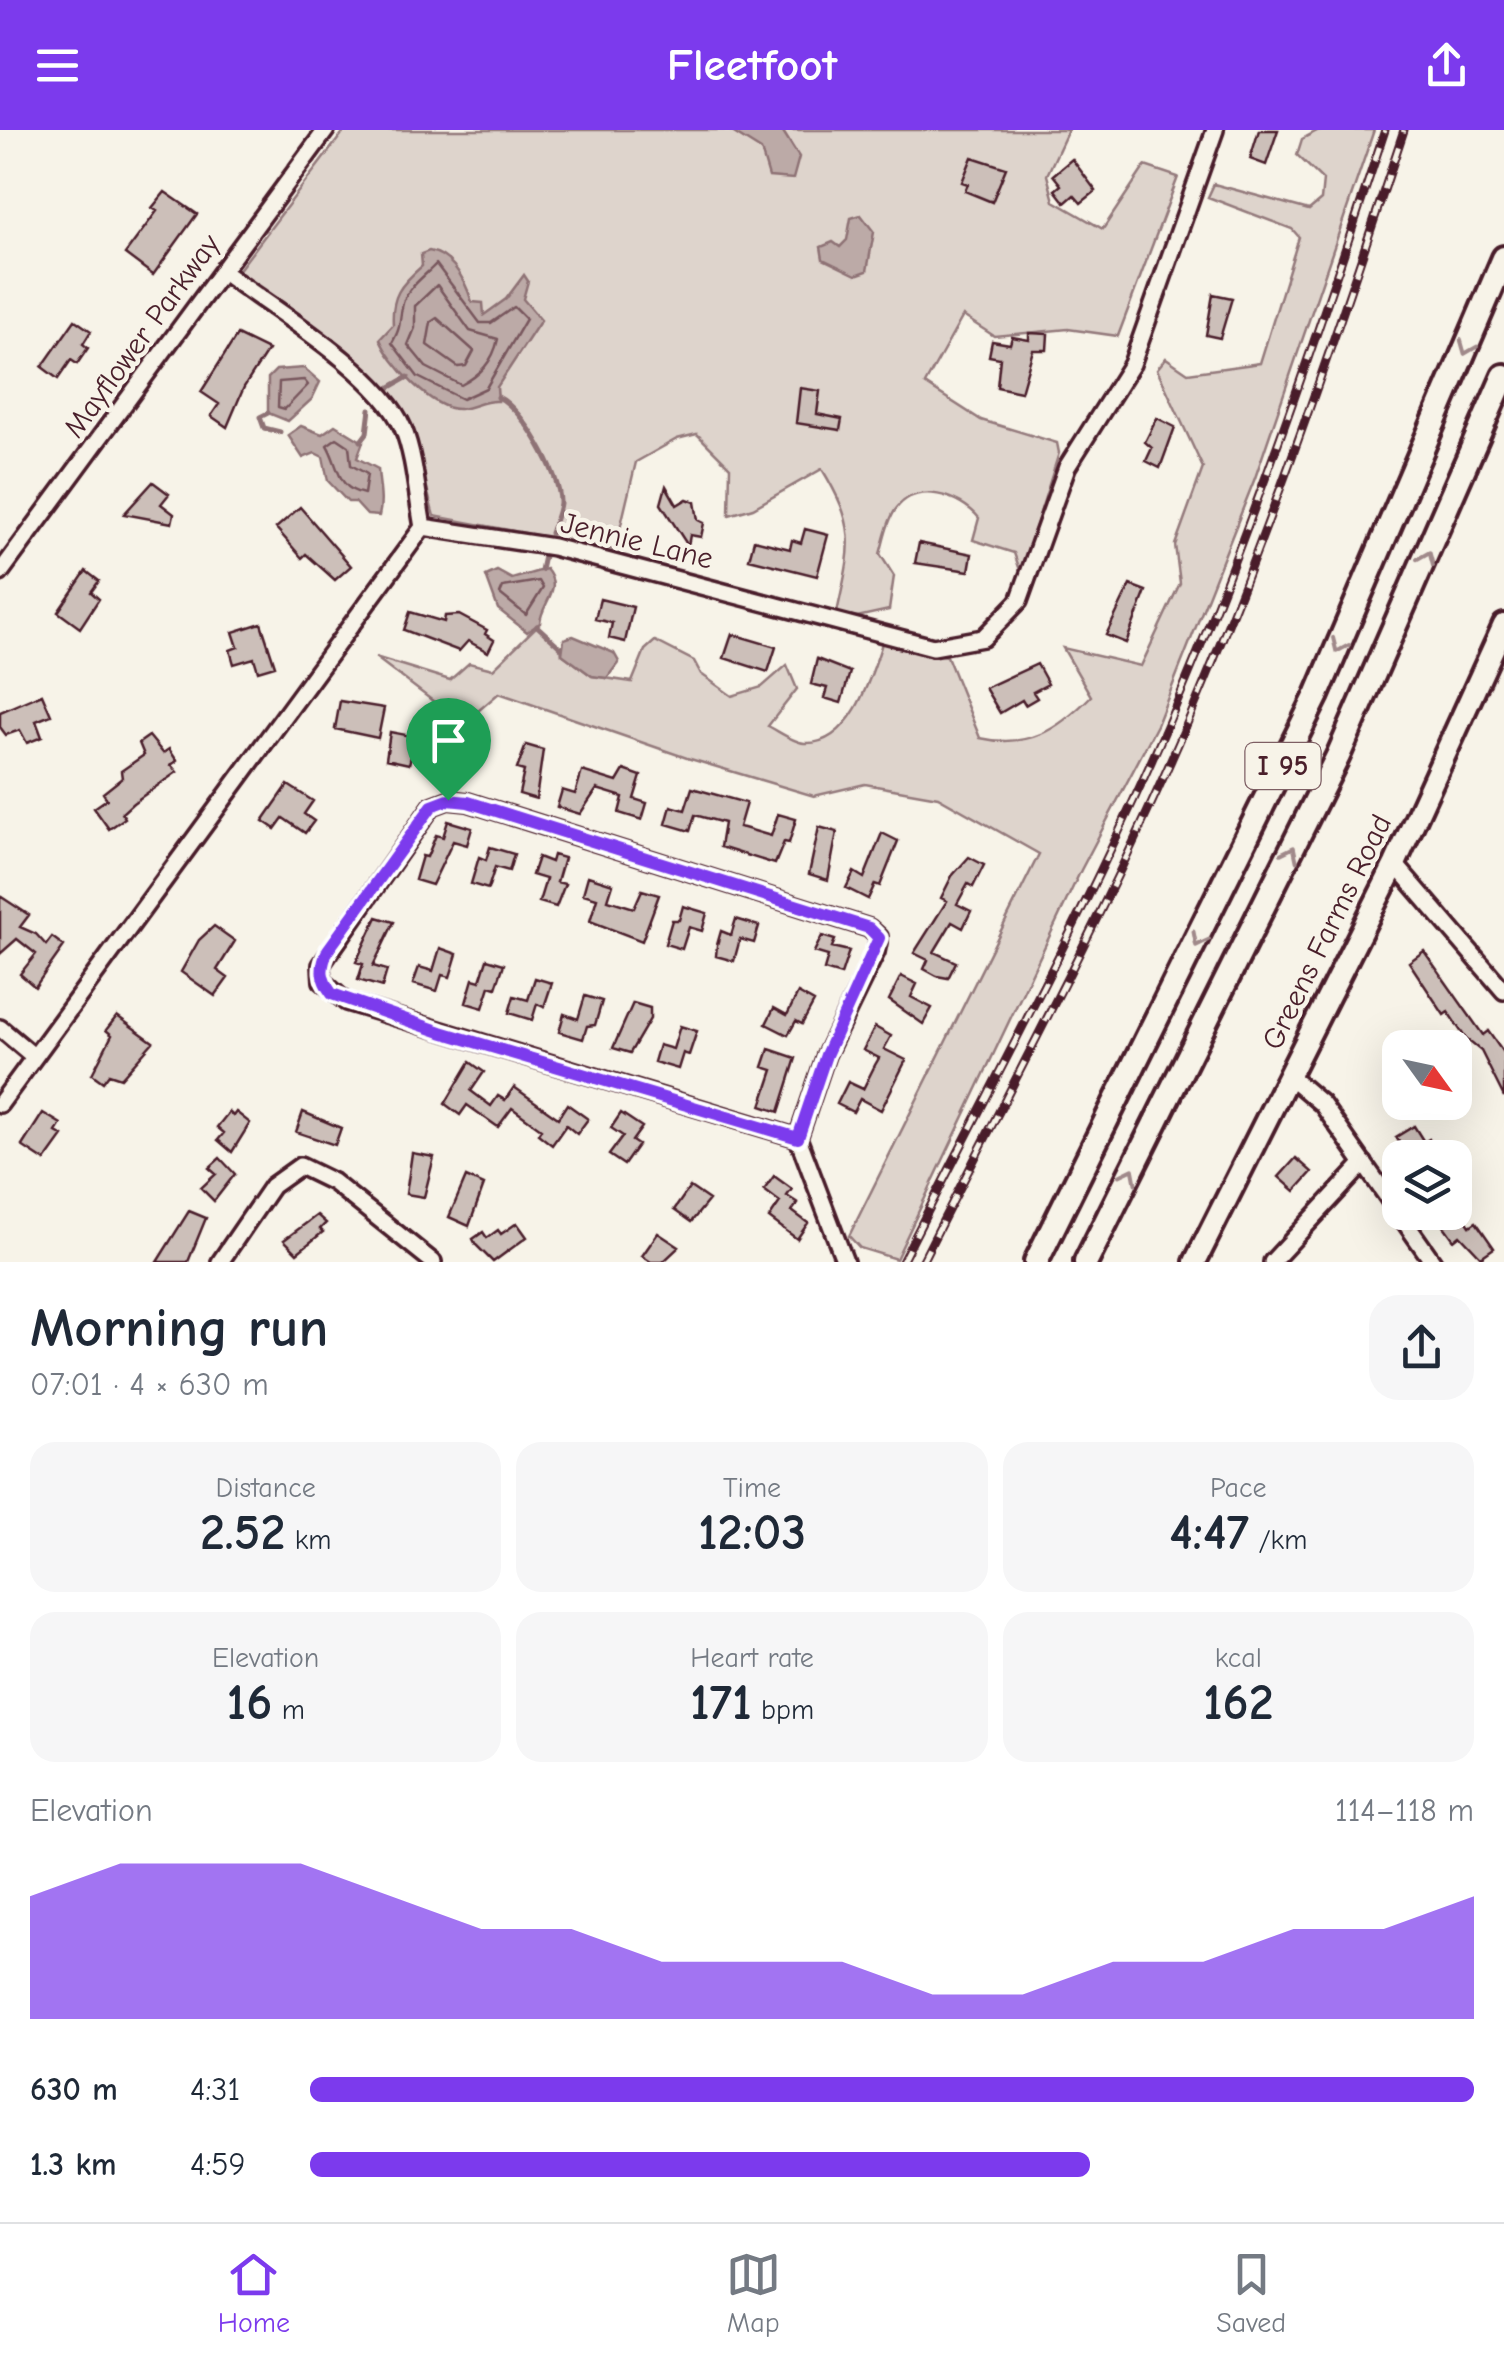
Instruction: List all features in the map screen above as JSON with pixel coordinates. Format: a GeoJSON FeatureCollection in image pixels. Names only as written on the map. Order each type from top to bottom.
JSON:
{"type":"FeatureCollection","features":[{"type":"Feature","properties":{"kind":"highway","name":"I 95"},"geometry":{"type":"LineString","coordinates":[[1036,1262],[1309,712],[1405,498],[1504,258]]}},
{"type":"Feature","properties":{"kind":"highway","name":"I 95"},"geometry":{"type":"LineString","coordinates":[[1086,1262],[1330,773],[1504,376]]}},
{"type":"Feature","properties":{"kind":"main road","name":"Greens Farms Road"},"geometry":{"type":"LineString","coordinates":[[1195,1262],[1394,864],[1504,625]]}},
{"type":"Feature","properties":{"kind":"street","name":"Mayflower Parkway"},"geometry":{"type":"LineString","coordinates":[[0,573],[7,554],[223,272],[326,130]]}},
{"type":"Feature","properties":{"kind":"street","name":"Jennie Lane"},"geometry":{"type":"LineString","coordinates":[[423,527],[553,547],[933,647],[984,638],[1019,600],[1067,467],[1132,364],[1215,130]]}},
{"type":"Feature","properties":{"kind":"street"},"geometry":{"type":"LineString","coordinates":[[0,1104],[32,1055],[423,527],[402,428],[376,392],[344,360],[223,272]]}},
{"type":"Feature","properties":{"kind":"street"},"geometry":{"type":"LineString","coordinates":[[798,1138],[346,1002],[322,981],[321,965],[432,806],[448,800],[468,802],[869,928],[879,938],[876,952],[826,1055],[798,1138],[844,1262]]}},
{"type":"Feature","properties":{"kind":"street"},"geometry":{"type":"LineString","coordinates":[[1394,864],[1504,991]]}},
{"type":"Feature","properties":{"kind":"street"},"geometry":{"type":"LineString","coordinates":[[0,1028],[32,1055]]}},
{"type":"Feature","properties":{"kind":"street"},"geometry":{"type":"LineString","coordinates":[[1289,1076],[1322,1104],[1432,1262]]}},
{"type":"Feature","properties":{"kind":"street"},"geometry":{"type":"LineString","coordinates":[[1272,1262],[1364,1163]]}},
{"type":"Feature","properties":{"kind":"street"},"geometry":{"type":"LineString","coordinates":[[220,1262],[272,1186],[300,1166],[333,1182],[433,1262]]}},
{"type":"Feature","properties":{"kind":"shaded area"},"geometry":{"type":"Polygon","coordinates":[[[345,130],[1068,130],[1047,175],[1054,201],[1103,229],[1145,166],[1178,177],[1118,336],[1068,329],[994,336],[963,316],[925,384],[981,420],[1057,443],[1059,453],[1021,573],[1014,553],[973,540],[979,518],[971,510],[938,494],[915,495],[893,514],[880,554],[894,576],[889,610],[857,617],[837,613],[849,539],[842,508],[822,469],[753,508],[729,515],[730,467],[697,434],[677,439],[636,462],[615,550],[434,516],[415,442],[390,397],[372,375],[330,338],[238,271],[345,130]]]}},
{"type":"Feature","properties":{"kind":"shaded area"},"geometry":{"type":"Polygon","coordinates":[[[1319,130],[1374,130],[1255,478],[1157,725],[1081,870],[896,1259],[860,1248],[849,1236],[1039,854],[938,797],[865,784],[814,796],[687,758],[499,693],[463,724],[375,657],[450,680],[469,663],[493,669],[537,626],[561,648],[562,654],[592,676],[632,682],[645,650],[655,641],[694,661],[701,674],[732,696],[762,687],[787,665],[797,689],[768,726],[804,743],[820,741],[846,722],[865,690],[882,643],[947,656],[980,738],[1028,739],[1054,727],[1091,696],[1063,648],[1141,666],[1180,583],[1175,545],[1203,468],[1157,369],[1166,358],[1188,373],[1260,363],[1299,237],[1292,229],[1208,197],[1214,184],[1309,210],[1321,200],[1323,180],[1297,155],[1302,139],[1319,130]]]}},
{"type":"Feature","properties":{"kind":"water"},"geometry":{"type":"Polygon","coordinates":[[[729,130],[782,130],[799,157],[793,179],[769,177],[761,150],[729,130]]]}},
{"type":"Feature","properties":{"kind":"water"},"geometry":{"type":"Polygon","coordinates":[[[861,215],[874,232],[867,271],[856,275],[823,259],[821,247],[833,242],[840,247],[847,240],[851,218],[861,215]]]}},
{"type":"Feature","properties":{"kind":"water"},"geometry":{"type":"Polygon","coordinates":[[[429,251],[451,263],[462,277],[472,302],[483,303],[484,315],[506,299],[524,275],[528,281],[523,299],[541,320],[497,387],[498,401],[460,409],[437,402],[402,372],[380,339],[393,325],[398,292],[422,266],[421,254],[429,251]]]}},
{"type":"Feature","properties":{"kind":"water"},"geometry":{"type":"Polygon","coordinates":[[[304,368],[320,382],[312,399],[288,421],[268,413],[268,378],[276,370],[304,368]]]}},
{"type":"Feature","properties":{"kind":"water"},"geometry":{"type":"Polygon","coordinates":[[[335,425],[363,442],[357,458],[378,469],[379,516],[367,515],[355,502],[348,502],[328,481],[323,457],[315,453],[303,458],[288,435],[301,426],[322,434],[335,425]]]}},
{"type":"Feature","properties":{"kind":"water"},"geometry":{"type":"Polygon","coordinates":[[[546,569],[552,590],[540,623],[527,632],[498,609],[486,576],[497,571],[512,579],[546,569]]]}},
{"type":"Feature","properties":{"kind":"water"},"geometry":{"type":"Polygon","coordinates":[[[573,636],[614,653],[619,662],[607,678],[592,676],[562,654],[564,639],[573,636]]]}},
{"type":"Feature","properties":{"kind":"building"},"geometry":{"type":"Polygon","coordinates":[[[1259,130],[1278,130],[1266,165],[1250,159],[1259,130]]]}},
{"type":"Feature","properties":{"kind":"building"},"geometry":{"type":"Polygon","coordinates":[[[972,157],[1006,168],[992,202],[965,191],[968,184],[962,182],[972,157]]]}},
{"type":"Feature","properties":{"kind":"building"},"geometry":{"type":"Polygon","coordinates":[[[1072,159],[1096,191],[1081,203],[1074,195],[1065,203],[1055,190],[1061,185],[1053,175],[1072,159]]]}},
{"type":"Feature","properties":{"kind":"building"},"geometry":{"type":"Polygon","coordinates":[[[165,192],[197,214],[153,275],[125,254],[157,211],[152,208],[165,192]]]}},
{"type":"Feature","properties":{"kind":"building"},"geometry":{"type":"Polygon","coordinates":[[[1213,294],[1232,298],[1220,338],[1206,335],[1213,294]]]}},
{"type":"Feature","properties":{"kind":"building"},"geometry":{"type":"Polygon","coordinates":[[[75,320],[91,331],[83,344],[88,348],[77,364],[71,360],[58,379],[42,367],[75,320]]]}},
{"type":"Feature","properties":{"kind":"building"},"geometry":{"type":"Polygon","coordinates":[[[1029,333],[1048,334],[1047,350],[1033,350],[1021,392],[997,387],[1000,358],[989,356],[992,341],[1010,344],[1012,337],[1029,340],[1029,333]]]}},
{"type":"Feature","properties":{"kind":"building"},"geometry":{"type":"Polygon","coordinates":[[[237,335],[268,350],[244,387],[227,427],[211,416],[219,404],[201,392],[237,335]]]}},
{"type":"Feature","properties":{"kind":"building"},"geometry":{"type":"Polygon","coordinates":[[[800,388],[820,391],[817,414],[842,419],[840,430],[796,423],[800,388]]]}},
{"type":"Feature","properties":{"kind":"building"},"geometry":{"type":"Polygon","coordinates":[[[1157,418],[1175,427],[1160,468],[1146,461],[1152,448],[1145,442],[1157,418]]]}},
{"type":"Feature","properties":{"kind":"building"},"geometry":{"type":"Polygon","coordinates":[[[153,482],[169,494],[161,504],[174,514],[172,523],[124,514],[153,482]]]}},
{"type":"Feature","properties":{"kind":"building"},"geometry":{"type":"Polygon","coordinates":[[[666,486],[677,505],[687,499],[695,502],[698,520],[704,523],[701,537],[690,535],[688,546],[661,504],[666,486]]]}},
{"type":"Feature","properties":{"kind":"building"},"geometry":{"type":"Polygon","coordinates":[[[300,507],[351,566],[335,580],[306,554],[302,558],[276,528],[300,507]]]}},
{"type":"Feature","properties":{"kind":"building"},"geometry":{"type":"Polygon","coordinates":[[[805,529],[828,535],[817,576],[749,559],[754,540],[790,549],[792,540],[801,543],[805,529]]]}},
{"type":"Feature","properties":{"kind":"building"},"geometry":{"type":"Polygon","coordinates":[[[919,543],[972,554],[969,571],[915,563],[919,543]]]}},
{"type":"Feature","properties":{"kind":"building"},"geometry":{"type":"Polygon","coordinates":[[[86,571],[99,581],[91,592],[99,599],[80,628],[58,612],[86,571]]]}},
{"type":"Feature","properties":{"kind":"building"},"geometry":{"type":"Polygon","coordinates":[[[1130,585],[1146,591],[1126,643],[1106,635],[1130,585]]]}},
{"type":"Feature","properties":{"kind":"building"},"geometry":{"type":"Polygon","coordinates":[[[600,599],[633,607],[625,642],[609,638],[612,623],[595,619],[600,599]]]}},
{"type":"Feature","properties":{"kind":"building"},"geometry":{"type":"Polygon","coordinates":[[[410,612],[444,622],[445,616],[459,615],[487,630],[485,634],[494,640],[488,652],[468,641],[459,651],[404,630],[410,612]]]}},
{"type":"Feature","properties":{"kind":"building"},"geometry":{"type":"Polygon","coordinates":[[[261,623],[275,666],[258,671],[254,658],[234,664],[230,650],[238,647],[233,632],[261,623]]]}},
{"type":"Feature","properties":{"kind":"building"},"geometry":{"type":"Polygon","coordinates":[[[732,634],[776,647],[768,672],[724,658],[732,634]]]}},
{"type":"Feature","properties":{"kind":"building"},"geometry":{"type":"Polygon","coordinates":[[[817,659],[850,672],[841,703],[824,698],[827,688],[811,684],[817,659]]]}},
{"type":"Feature","properties":{"kind":"building"},"geometry":{"type":"Polygon","coordinates":[[[1037,664],[1048,684],[1033,692],[1037,698],[1025,705],[1022,700],[1000,713],[985,688],[1037,664]]]}},
{"type":"Feature","properties":{"kind":"building"},"geometry":{"type":"Polygon","coordinates":[[[42,694],[51,715],[36,721],[42,737],[27,743],[20,730],[6,735],[0,727],[0,712],[42,694]]]}},
{"type":"Feature","properties":{"kind":"building"},"geometry":{"type":"Polygon","coordinates":[[[340,701],[384,708],[378,738],[335,729],[340,701]]]}},
{"type":"Feature","properties":{"kind":"building"},"geometry":{"type":"Polygon","coordinates":[[[390,732],[416,737],[409,764],[386,759],[390,732]]]}},
{"type":"Feature","properties":{"kind":"building"},"geometry":{"type":"Polygon","coordinates":[[[149,736],[163,753],[169,749],[177,761],[171,765],[177,772],[133,803],[122,813],[125,818],[109,829],[94,808],[107,799],[103,793],[122,778],[121,771],[144,755],[139,743],[149,736]]]}},
{"type":"Feature","properties":{"kind":"building"},"geometry":{"type":"Polygon","coordinates":[[[526,745],[543,750],[536,799],[519,794],[524,771],[517,769],[526,745]]]}},
{"type":"Feature","properties":{"kind":"building"},"geometry":{"type":"Polygon","coordinates":[[[624,770],[641,776],[634,799],[647,803],[642,820],[619,813],[623,797],[597,789],[580,814],[557,807],[562,790],[575,794],[582,771],[617,782],[624,770]]]}},
{"type":"Feature","properties":{"kind":"building"},"geometry":{"type":"Polygon","coordinates":[[[288,785],[313,801],[304,814],[314,821],[305,833],[283,818],[275,829],[263,821],[288,785]]]}},
{"type":"Feature","properties":{"kind":"building"},"geometry":{"type":"Polygon","coordinates":[[[692,788],[746,803],[739,827],[771,836],[778,814],[796,819],[789,843],[784,842],[775,864],[720,847],[724,823],[695,815],[690,831],[666,824],[671,806],[685,810],[692,788]]]}},
{"type":"Feature","properties":{"kind":"building"},"geometry":{"type":"Polygon","coordinates":[[[448,821],[472,828],[467,845],[453,841],[432,885],[415,880],[422,856],[427,857],[436,835],[443,837],[448,821]]]}},
{"type":"Feature","properties":{"kind":"building"},"geometry":{"type":"Polygon","coordinates":[[[819,827],[837,832],[828,880],[809,874],[819,827]]]}},
{"type":"Feature","properties":{"kind":"building"},"geometry":{"type":"Polygon","coordinates":[[[882,833],[898,841],[880,886],[875,884],[868,899],[846,888],[854,872],[864,878],[882,833]]]}},
{"type":"Feature","properties":{"kind":"building"},"geometry":{"type":"Polygon","coordinates":[[[490,847],[514,854],[509,871],[495,867],[488,889],[471,884],[479,857],[486,860],[490,847]]]}},
{"type":"Feature","properties":{"kind":"building"},"geometry":{"type":"Polygon","coordinates":[[[553,855],[564,858],[557,882],[565,884],[556,907],[539,902],[546,879],[532,875],[538,857],[551,862],[553,855]]]}},
{"type":"Feature","properties":{"kind":"building"},"geometry":{"type":"Polygon","coordinates":[[[969,857],[984,865],[973,887],[968,884],[957,904],[971,911],[963,928],[952,922],[934,952],[956,962],[948,978],[937,976],[924,969],[928,960],[914,953],[947,901],[941,898],[952,876],[969,857]]]}},
{"type":"Feature","properties":{"kind":"building"},"geometry":{"type":"Polygon","coordinates":[[[588,876],[613,884],[608,900],[634,908],[642,890],[659,895],[642,941],[590,921],[597,898],[583,894],[588,876]]]}},
{"type":"Feature","properties":{"kind":"building"},"geometry":{"type":"Polygon","coordinates":[[[0,896],[29,915],[20,927],[36,934],[46,945],[52,937],[64,946],[35,987],[20,974],[36,954],[17,939],[0,954],[0,896]]]}},
{"type":"Feature","properties":{"kind":"building"},"geometry":{"type":"Polygon","coordinates":[[[683,906],[707,913],[702,931],[689,927],[682,949],[665,944],[672,920],[679,920],[683,906]]]}},
{"type":"Feature","properties":{"kind":"building"},"geometry":{"type":"Polygon","coordinates":[[[377,917],[394,922],[373,966],[387,970],[382,987],[358,980],[363,964],[356,962],[377,917]]]}},
{"type":"Feature","properties":{"kind":"building"},"geometry":{"type":"Polygon","coordinates":[[[736,919],[759,926],[754,943],[740,939],[734,961],[716,956],[721,931],[731,935],[736,919]]]}},
{"type":"Feature","properties":{"kind":"building"},"geometry":{"type":"Polygon","coordinates":[[[214,926],[235,941],[217,970],[228,978],[215,996],[181,972],[199,940],[214,926]]]}},
{"type":"Feature","properties":{"kind":"building"},"geometry":{"type":"Polygon","coordinates":[[[822,936],[835,940],[832,947],[849,951],[841,975],[824,970],[828,956],[814,952],[822,936]]]}},
{"type":"Feature","properties":{"kind":"building"},"geometry":{"type":"Polygon","coordinates":[[[440,948],[457,954],[450,977],[442,975],[437,991],[413,984],[419,967],[433,971],[440,948]]]}},
{"type":"Feature","properties":{"kind":"building"},"geometry":{"type":"Polygon","coordinates":[[[1424,951],[1483,1035],[1488,1031],[1504,1054],[1504,1097],[1481,1051],[1472,1044],[1472,1030],[1460,1030],[1448,1012],[1444,1015],[1409,962],[1424,951]]]}},
{"type":"Feature","properties":{"kind":"building"},"geometry":{"type":"Polygon","coordinates":[[[487,959],[504,964],[496,988],[490,986],[483,1008],[466,1003],[473,979],[480,981],[487,959]]]}},
{"type":"Feature","properties":{"kind":"building"},"geometry":{"type":"Polygon","coordinates":[[[901,976],[917,984],[911,997],[932,1008],[923,1024],[889,1000],[901,976]]]}},
{"type":"Feature","properties":{"kind":"building"},"geometry":{"type":"Polygon","coordinates":[[[535,978],[552,983],[544,1007],[537,1004],[532,1020],[509,1013],[514,996],[528,1000],[535,978]]]}},
{"type":"Feature","properties":{"kind":"building"},"geometry":{"type":"Polygon","coordinates":[[[798,993],[814,1002],[802,1024],[796,1021],[788,1035],[766,1024],[774,1008],[787,1015],[798,993]]]}},
{"type":"Feature","properties":{"kind":"building"},"geometry":{"type":"Polygon","coordinates":[[[585,996],[602,1001],[595,1025],[587,1026],[583,1039],[559,1032],[564,1014],[578,1019],[585,996]]]}},
{"type":"Feature","properties":{"kind":"building"},"geometry":{"type":"Polygon","coordinates":[[[633,1003],[650,1008],[650,1019],[630,1053],[613,1048],[633,1003]]]}},
{"type":"Feature","properties":{"kind":"building"},"geometry":{"type":"Polygon","coordinates":[[[117,1016],[153,1042],[121,1078],[109,1074],[103,1082],[92,1074],[112,1035],[106,1030],[117,1016]]]}},
{"type":"Feature","properties":{"kind":"building"},"geometry":{"type":"Polygon","coordinates":[[[680,1026],[697,1031],[689,1055],[683,1053],[678,1069],[654,1062],[659,1045],[673,1049],[680,1026]]]}},
{"type":"Feature","properties":{"kind":"building"},"geometry":{"type":"Polygon","coordinates":[[[875,1027],[891,1036],[884,1049],[906,1060],[881,1110],[860,1099],[853,1112],[837,1104],[848,1082],[863,1089],[879,1058],[863,1050],[875,1027]]]}},
{"type":"Feature","properties":{"kind":"building"},"geometry":{"type":"Polygon","coordinates":[[[769,1049],[796,1058],[779,1112],[761,1106],[773,1070],[763,1067],[769,1049]]]}},
{"type":"Feature","properties":{"kind":"building"},"geometry":{"type":"Polygon","coordinates":[[[470,1062],[484,1072],[471,1091],[491,1106],[498,1096],[505,1100],[514,1087],[558,1118],[567,1104],[588,1119],[577,1134],[566,1125],[552,1145],[538,1134],[541,1129],[512,1108],[498,1127],[467,1105],[460,1115],[445,1104],[470,1062]]]}},
{"type":"Feature","properties":{"kind":"building"},"geometry":{"type":"Polygon","coordinates":[[[229,1112],[233,1116],[236,1112],[250,1123],[232,1152],[218,1140],[224,1133],[217,1127],[229,1112]]]}},
{"type":"Feature","properties":{"kind":"building"},"geometry":{"type":"Polygon","coordinates":[[[303,1112],[341,1128],[335,1145],[296,1132],[303,1112]]]}},
{"type":"Feature","properties":{"kind":"building"},"geometry":{"type":"Polygon","coordinates":[[[43,1113],[61,1124],[56,1132],[63,1136],[45,1161],[22,1146],[43,1113]]]}},
{"type":"Feature","properties":{"kind":"building"},"geometry":{"type":"Polygon","coordinates":[[[621,1113],[642,1127],[632,1141],[638,1145],[624,1165],[609,1155],[623,1136],[611,1128],[621,1113]]]}},
{"type":"Feature","properties":{"kind":"building"},"geometry":{"type":"Polygon","coordinates":[[[1414,1126],[1423,1140],[1398,1140],[1396,1137],[1414,1126]]]}},
{"type":"Feature","properties":{"kind":"building"},"geometry":{"type":"Polygon","coordinates":[[[412,1153],[434,1157],[424,1197],[406,1194],[412,1153]]]}},
{"type":"Feature","properties":{"kind":"building"},"geometry":{"type":"Polygon","coordinates":[[[220,1158],[235,1174],[214,1201],[201,1188],[216,1174],[209,1168],[220,1158]]]}},
{"type":"Feature","properties":{"kind":"building"},"geometry":{"type":"Polygon","coordinates":[[[1296,1158],[1312,1172],[1295,1191],[1279,1177],[1296,1158]]]}},
{"type":"Feature","properties":{"kind":"building"},"geometry":{"type":"Polygon","coordinates":[[[774,1176],[792,1189],[787,1196],[798,1203],[792,1211],[808,1223],[797,1239],[769,1218],[780,1202],[764,1190],[774,1176]]]}},
{"type":"Feature","properties":{"kind":"building"},"geometry":{"type":"Polygon","coordinates":[[[466,1177],[484,1185],[469,1226],[449,1217],[466,1177]]]}},
{"type":"Feature","properties":{"kind":"building"},"geometry":{"type":"Polygon","coordinates":[[[690,1187],[709,1200],[691,1222],[674,1210],[690,1187]]]}},
{"type":"Feature","properties":{"kind":"building"},"geometry":{"type":"Polygon","coordinates":[[[189,1211],[206,1218],[188,1262],[157,1262],[189,1211]]]}},
{"type":"Feature","properties":{"kind":"building"},"geometry":{"type":"Polygon","coordinates":[[[317,1215],[326,1223],[320,1229],[323,1232],[297,1253],[284,1240],[317,1215]]]}},
{"type":"Feature","properties":{"kind":"building"},"geometry":{"type":"Polygon","coordinates":[[[1476,1222],[1494,1248],[1481,1257],[1460,1235],[1454,1240],[1447,1230],[1472,1230],[1476,1222]]]}},
{"type":"Feature","properties":{"kind":"building"},"geometry":{"type":"Polygon","coordinates":[[[517,1223],[527,1237],[493,1262],[473,1239],[483,1232],[487,1238],[498,1230],[501,1234],[517,1223]]]}},
{"type":"Feature","properties":{"kind":"building"},"geometry":{"type":"Polygon","coordinates":[[[658,1233],[679,1247],[663,1262],[651,1262],[642,1256],[658,1233]]]}},
{"type":"Feature","properties":{"kind":"waterway"},"geometry":{"type":"LineString","coordinates":[[387,389],[408,377]]}},
{"type":"Feature","properties":{"kind":"waterway"},"geometry":{"type":"LineString","coordinates":[[498,397],[529,428],[554,476],[560,503],[551,533]]}},
{"type":"Feature","properties":{"kind":"waterway"},"geometry":{"type":"LineString","coordinates":[[361,441],[367,433],[370,409]]}},
{"type":"Feature","properties":{"kind":"waterway"},"geometry":{"type":"LineString","coordinates":[[268,413],[260,417],[264,428],[280,432]]}},
{"type":"Feature","properties":{"kind":"waterway"},"geometry":{"type":"LineString","coordinates":[[541,570],[544,556]]}},
{"type":"Feature","properties":{"kind":"waterway"},"geometry":{"type":"LineString","coordinates":[[537,626],[561,648]]}},
{"type":"Feature","properties":{"kind":"railway"},"geometry":{"type":"LineString","coordinates":[[902,1262],[1078,916],[1176,705],[1260,492],[1385,130]]}},
{"type":"Feature","properties":{"kind":"railway"},"geometry":{"type":"LineString","coordinates":[[922,1262],[1096,921],[1192,712],[1278,496],[1404,130]]}},
{"type":"Feature","properties":{"kind":"route"},"geometry":{"type":"LineString","coordinates":[[448,800],[468,802],[869,928],[879,938],[876,952],[826,1055],[798,1138],[441,1032],[332,994],[322,981],[321,965],[328,950],[432,806],[448,800]]}}]}
